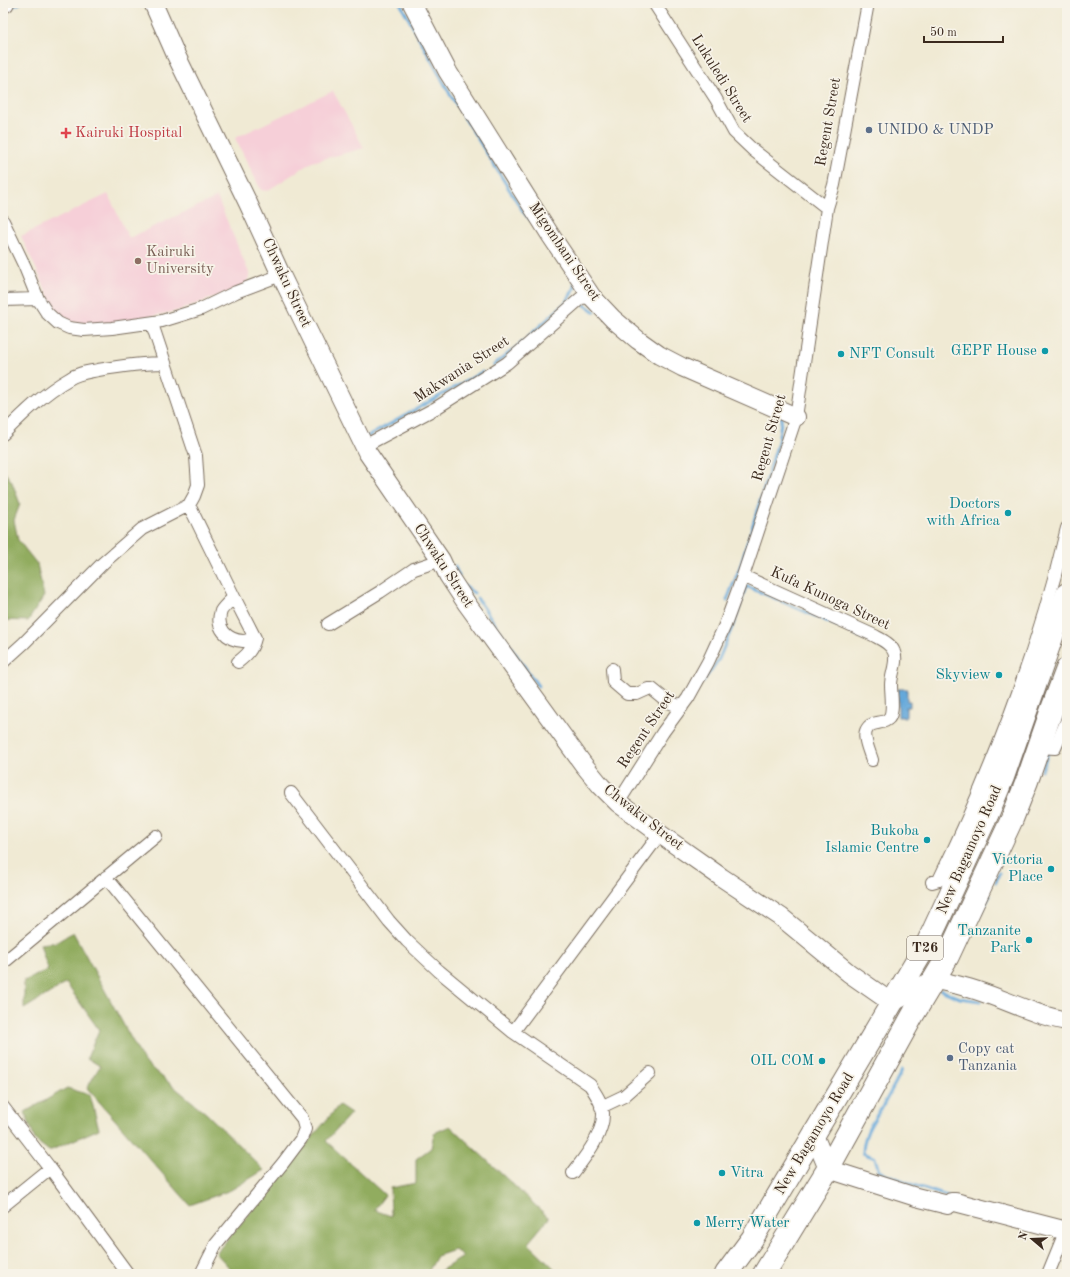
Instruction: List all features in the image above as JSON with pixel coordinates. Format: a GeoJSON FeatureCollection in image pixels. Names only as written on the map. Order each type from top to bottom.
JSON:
{"type":"FeatureCollection","features":[{"type":"Feature","properties":{"kind":"highway","name":"New Bagamoyo Road"},"geometry":{"type":"LineString","coordinates":[[726,1274],[752,1239],[928,942],[988,813],[1003,777],[1067,594]]}},
{"type":"Feature","properties":{"kind":"highway","name":"New Bagamoyo Road"},"geometry":{"type":"LineString","coordinates":[[764,1274],[828,1169],[914,1013],[948,956],[1012,819],[1067,669]]}},
{"type":"Feature","properties":{"kind":"main road","name":"Chwaku Street"},"geometry":{"type":"LineString","coordinates":[[152,3],[174,53],[248,203],[281,275],[367,452],[441,560],[448,575],[467,604],[583,764],[601,786],[618,803],[721,877],[781,917],[850,973],[892,1003]]}},
{"type":"Feature","properties":{"kind":"main road","name":"Migombani Street"},"geometry":{"type":"LineString","coordinates":[[412,3],[448,72],[551,236],[592,297],[618,323],[658,355],[688,370],[796,417]]}},
{"type":"Feature","properties":{"kind":"main road"},"geometry":{"type":"LineString","coordinates":[[892,1003],[935,980],[969,987],[995,996],[1027,1010],[1067,1021]]}},
{"type":"Feature","properties":{"kind":"main road"},"geometry":{"type":"LineString","coordinates":[[814,1135],[828,1169],[916,1197],[947,1204],[955,1202],[1066,1230]]}},
{"type":"Feature","properties":{"kind":"street","name":"Lukuledi Street"},"geometry":{"type":"LineString","coordinates":[[654,3],[716,99],[734,132],[765,159],[827,208]]}},
{"type":"Feature","properties":{"kind":"street","name":"Regent Street"},"geometry":{"type":"LineString","coordinates":[[618,803],[663,732],[688,698],[708,662],[725,625],[743,576],[796,417],[827,208],[838,164],[868,3]]}},
{"type":"Feature","properties":{"kind":"street"},"geometry":{"type":"LineString","coordinates":[[3,221],[38,298],[47,313],[58,323],[69,328],[84,330],[152,324],[201,309],[236,292],[281,275]]}},
{"type":"Feature","properties":{"kind":"street","name":"Makwania Street"},"geometry":{"type":"LineString","coordinates":[[367,452],[370,443],[436,408],[507,363],[581,298],[592,297]]}},
{"type":"Feature","properties":{"kind":"street"},"geometry":{"type":"LineString","coordinates":[[3,300],[38,298]]}},
{"type":"Feature","properties":{"kind":"street"},"geometry":{"type":"LineString","coordinates":[[3,662],[103,563],[142,529],[189,505],[194,496],[198,485],[196,456],[152,324]]}},
{"type":"Feature","properties":{"kind":"street"},"geometry":{"type":"LineString","coordinates":[[3,434],[34,404],[70,378],[88,372],[113,367],[147,363],[166,364]]}},
{"type":"Feature","properties":{"kind":"street"},"geometry":{"type":"LineString","coordinates":[[189,505],[255,638],[253,647],[248,654],[238,662]]}},
{"type":"Feature","properties":{"kind":"street"},"geometry":{"type":"LineString","coordinates":[[932,882],[940,880],[992,763],[1036,642],[1056,576],[1067,528]]}},
{"type":"Feature","properties":{"kind":"street"},"geometry":{"type":"LineString","coordinates":[[328,624],[414,569],[441,560]]}},
{"type":"Feature","properties":{"kind":"street","name":"Kufa Kunoga Street"},"geometry":{"type":"LineString","coordinates":[[743,576],[873,635],[892,648],[896,657],[891,676],[891,713],[887,720],[880,723],[873,723],[865,732],[872,760]]}},
{"type":"Feature","properties":{"kind":"street"},"geometry":{"type":"LineString","coordinates":[[234,597],[222,611],[219,622],[222,631],[226,636],[243,641],[255,638]]}},
{"type":"Feature","properties":{"kind":"street"},"geometry":{"type":"LineString","coordinates":[[612,669],[613,682],[627,694],[637,694],[648,689],[652,690],[668,702],[682,707]]}},
{"type":"Feature","properties":{"kind":"street"},"geometry":{"type":"LineString","coordinates":[[1039,747],[1055,748],[1067,720]]}},
{"type":"Feature","properties":{"kind":"street"},"geometry":{"type":"LineString","coordinates":[[291,792],[388,921],[439,971],[513,1032],[590,1085],[598,1097],[603,1112],[602,1125],[592,1148],[573,1173]]}},
{"type":"Feature","properties":{"kind":"street"},"geometry":{"type":"LineString","coordinates":[[513,1032],[660,834]]}},
{"type":"Feature","properties":{"kind":"street"},"geometry":{"type":"LineString","coordinates":[[3,963],[156,836]]}},
{"type":"Feature","properties":{"kind":"street"},"geometry":{"type":"LineString","coordinates":[[106,877],[302,1118],[305,1129],[301,1139],[283,1163],[216,1244],[202,1274]]}},
{"type":"Feature","properties":{"kind":"street"},"geometry":{"type":"LineString","coordinates":[[601,1107],[624,1096],[650,1072]]}},
{"type":"Feature","properties":{"kind":"street"},"geometry":{"type":"LineString","coordinates":[[3,1108],[50,1168],[128,1274]]}},
{"type":"Feature","properties":{"kind":"street"},"geometry":{"type":"LineString","coordinates":[[3,1206],[50,1168]]}},
{"type":"Feature","properties":{"kind":"street"},"geometry":{"type":"LineString","coordinates":[[1048,1274],[1066,1230]]}},
{"type":"Feature","properties":{"kind":"shaded area"},"geometry":{"type":"Polygon","coordinates":[[[333,91],[364,148],[312,162],[267,191],[261,190],[235,138],[333,91]]]}},
{"type":"Feature","properties":{"kind":"shaded area","name":"Kairuki University"},"geometry":{"type":"Polygon","coordinates":[[[108,194],[129,238],[217,197],[250,275],[245,286],[177,311],[98,325],[71,322],[58,316],[21,236],[108,194]]]}},
{"type":"Feature","properties":{"kind":"green space"},"geometry":{"type":"Polygon","coordinates":[[[3,470],[12,482],[20,504],[14,520],[18,540],[37,564],[44,596],[28,621],[3,620],[3,470]]]}},
{"type":"Feature","properties":{"kind":"green space"},"geometry":{"type":"Polygon","coordinates":[[[73,932],[144,1062],[207,1114],[264,1170],[231,1190],[190,1205],[87,1088],[100,1066],[87,1058],[99,1030],[66,983],[24,1009],[24,981],[48,970],[40,944],[57,942],[73,932]]]}},
{"type":"Feature","properties":{"kind":"green space"},"geometry":{"type":"Polygon","coordinates":[[[67,1088],[90,1095],[99,1129],[49,1151],[35,1140],[25,1112],[67,1088]]]}},
{"type":"Feature","properties":{"kind":"green space"},"geometry":{"type":"Polygon","coordinates":[[[339,1105],[351,1113],[326,1141],[385,1195],[374,1210],[391,1216],[390,1188],[416,1183],[416,1159],[431,1148],[434,1133],[450,1126],[549,1218],[528,1243],[560,1274],[442,1274],[440,1271],[463,1257],[455,1250],[437,1256],[427,1274],[235,1274],[216,1253],[339,1105]]]}},
{"type":"Feature","properties":{"kind":"water"},"geometry":{"type":"Polygon","coordinates":[[[898,689],[907,689],[907,701],[910,701],[910,707],[906,707],[906,717],[898,717],[898,689]]]}},
{"type":"Feature","properties":{"kind":"waterway"},"geometry":{"type":"LineString","coordinates":[[10,7],[20,3]]}},
{"type":"Feature","properties":{"kind":"waterway"},"geometry":{"type":"LineString","coordinates":[[400,3],[451,96],[524,213],[531,220]]}},
{"type":"Feature","properties":{"kind":"waterway"},"geometry":{"type":"LineString","coordinates":[[528,337],[567,301],[575,287],[574,284]]}},
{"type":"Feature","properties":{"kind":"waterway"},"geometry":{"type":"LineString","coordinates":[[585,305],[595,312]]}},
{"type":"Feature","properties":{"kind":"waterway"},"geometry":{"type":"LineString","coordinates":[[494,365],[524,341]]}},
{"type":"Feature","properties":{"kind":"waterway"},"geometry":{"type":"LineString","coordinates":[[367,437],[482,372]]}},
{"type":"Feature","properties":{"kind":"waterway"},"geometry":{"type":"LineString","coordinates":[[727,600],[740,567],[778,442],[782,416]]}},
{"type":"Feature","properties":{"kind":"waterway"},"geometry":{"type":"LineString","coordinates":[[455,567],[459,576]]}},
{"type":"Feature","properties":{"kind":"waterway"},"geometry":{"type":"LineString","coordinates":[[464,586],[474,593]]}},
{"type":"Feature","properties":{"kind":"waterway"},"geometry":{"type":"LineString","coordinates":[[703,682],[719,659],[736,618],[746,586],[836,625],[888,651]]}},
{"type":"Feature","properties":{"kind":"waterway"},"geometry":{"type":"LineString","coordinates":[[477,598],[538,686]]}},
{"type":"Feature","properties":{"kind":"waterway"},"geometry":{"type":"LineString","coordinates":[[1042,770],[1048,753]]}},
{"type":"Feature","properties":{"kind":"waterway"},"geometry":{"type":"LineString","coordinates":[[996,882],[999,873]]}},
{"type":"Feature","properties":{"kind":"waterway"},"geometry":{"type":"LineString","coordinates":[[978,918],[990,895]]}},
{"type":"Feature","properties":{"kind":"waterway"},"geometry":{"type":"LineString","coordinates":[[941,990],[960,998],[980,1001]]}},
{"type":"Feature","properties":{"kind":"waterway"},"geometry":{"type":"LineString","coordinates":[[902,1070],[867,1133],[863,1153],[875,1158],[879,1171],[919,1187],[947,1196]]}},
{"type":"Feature","properties":{"kind":"place","name":"UNIDO & UNDP"},"geometry":{"type":"Point","coordinates":[869,130]}},
{"type":"Feature","properties":{"kind":"place","name":"Kairuki Hospital"},"geometry":{"type":"Point","coordinates":[66,133]}},
{"type":"Feature","properties":{"kind":"place","name":"Kairuki University"},"geometry":{"type":"Point","coordinates":[138,261]}},
{"type":"Feature","properties":{"kind":"place","name":"GEPF House"},"geometry":{"type":"Point","coordinates":[1045,351]}},
{"type":"Feature","properties":{"kind":"place","name":"NFT Consult"},"geometry":{"type":"Point","coordinates":[841,354]}},
{"type":"Feature","properties":{"kind":"place","name":"Doctors with Africa"},"geometry":{"type":"Point","coordinates":[1008,513]}},
{"type":"Feature","properties":{"kind":"place","name":"Skyview"},"geometry":{"type":"Point","coordinates":[999,675]}},
{"type":"Feature","properties":{"kind":"place","name":"Bukoba Islamic Centre"},"geometry":{"type":"Point","coordinates":[927,840]}},
{"type":"Feature","properties":{"kind":"place","name":"Victoria Place"},"geometry":{"type":"Point","coordinates":[1051,869]}},
{"type":"Feature","properties":{"kind":"place","name":"Tanzanite Park"},"geometry":{"type":"Point","coordinates":[1029,940]}},
{"type":"Feature","properties":{"kind":"place","name":"Copy cat Tanzania"},"geometry":{"type":"Point","coordinates":[950,1058]}},
{"type":"Feature","properties":{"kind":"place","name":"OIL COM"},"geometry":{"type":"Point","coordinates":[822,1061]}},
{"type":"Feature","properties":{"kind":"place","name":"Vitra"},"geometry":{"type":"Point","coordinates":[722,1173]}},
{"type":"Feature","properties":{"kind":"place","name":"Merry Water"},"geometry":{"type":"Point","coordinates":[697,1223]}}]}
